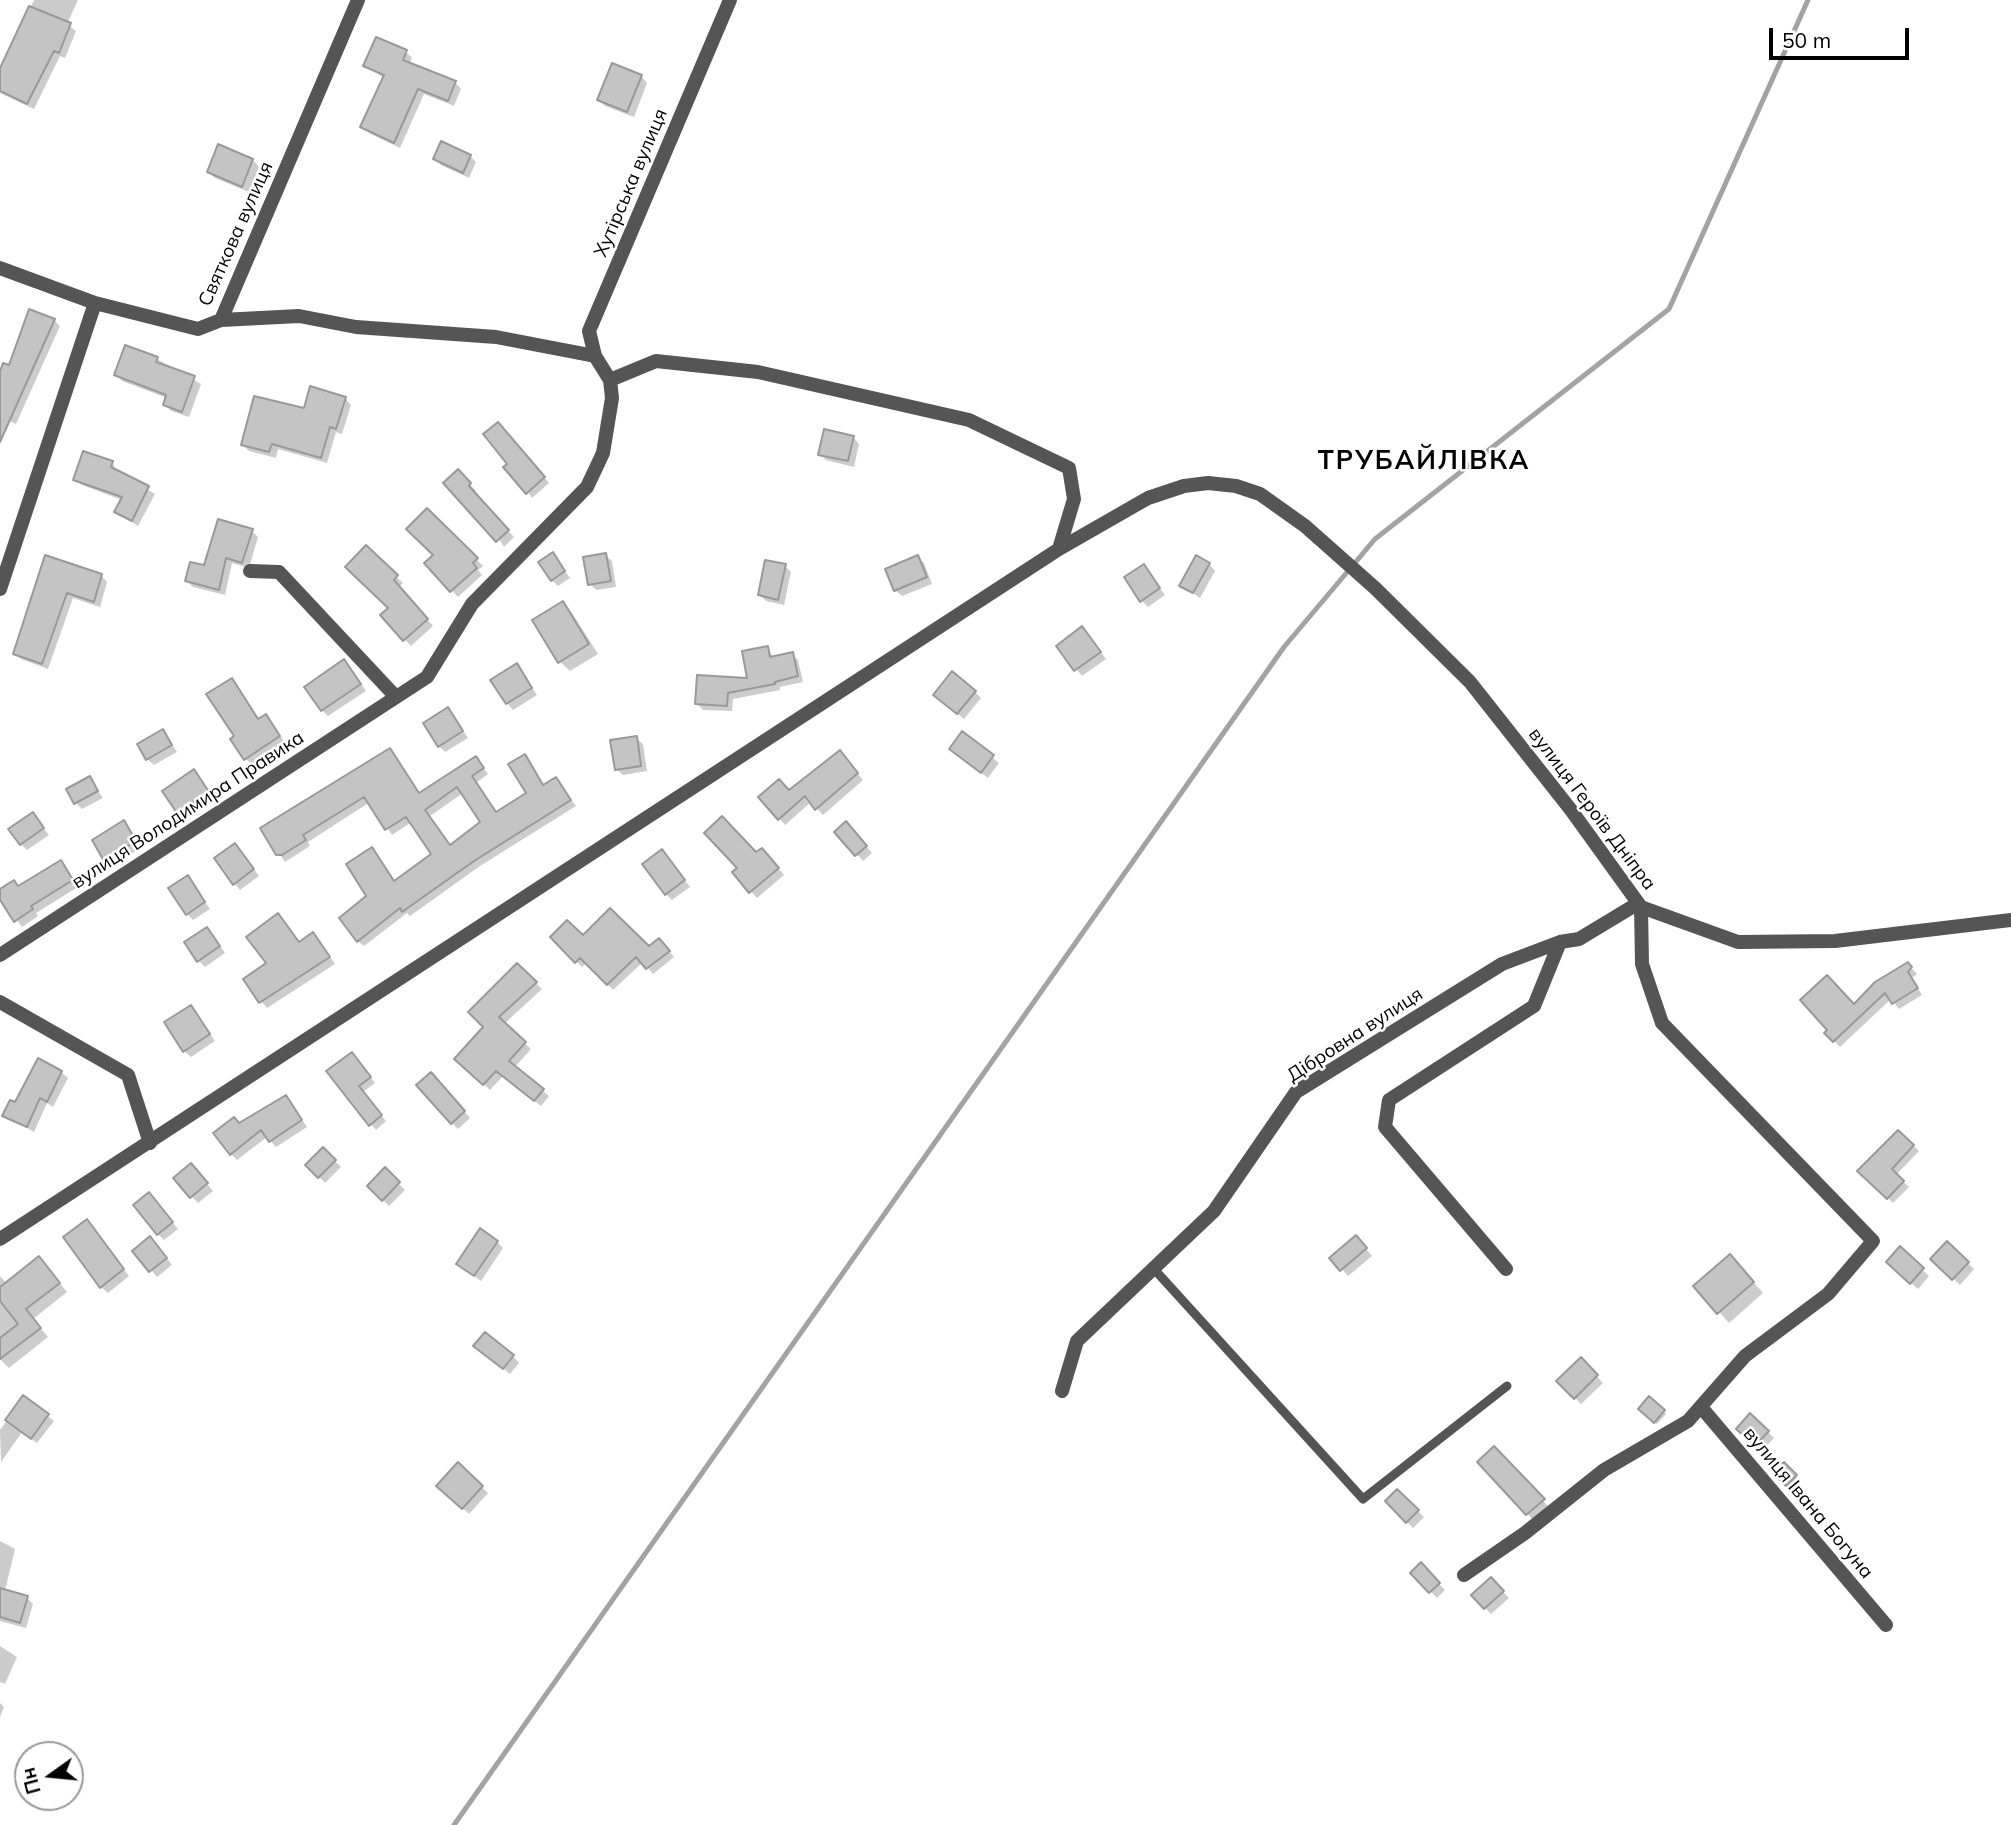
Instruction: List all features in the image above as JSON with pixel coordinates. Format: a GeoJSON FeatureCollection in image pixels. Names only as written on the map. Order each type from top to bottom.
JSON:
{"type":"FeatureCollection","features":[{"type":"Feature","properties":{"kind":"street","name":"Святкова вулиця"},"geometry":{"type":"LineString","coordinates":[[0,268],[96,303],[198,329],[221,320],[358,0]]}},
{"type":"Feature","properties":{"kind":"street","name":"Хутірська вулиця"},"geometry":{"type":"LineString","coordinates":[[610,380],[595,356],[589,331],[730,0]]}},
{"type":"Feature","properties":{"kind":"street"},"geometry":{"type":"LineString","coordinates":[[0,589],[96,303]]}},
{"type":"Feature","properties":{"kind":"street"},"geometry":{"type":"LineString","coordinates":[[221,320],[299,316],[356,327],[496,337],[595,356]]}},
{"type":"Feature","properties":{"kind":"street"},"geometry":{"type":"LineString","coordinates":[[610,380],[656,361],[758,372],[969,420],[1069,467],[1074,499],[1059,549]]}},
{"type":"Feature","properties":{"kind":"street","name":"вулиця Володимира Правика"},"geometry":{"type":"LineString","coordinates":[[0,955],[427,677],[472,604],[587,487],[603,453],[612,398],[610,380]]}},
{"type":"Feature","properties":{"kind":"street","name":"вулиця Героїв Дніпра"},"geometry":{"type":"LineString","coordinates":[[0,1239],[1059,549],[1148,498],[1184,486],[1208,483],[1236,486],[1260,494],[1305,526],[1375,588],[1470,682],[1571,810],[1639,906],[1738,942],[1835,941],[2011,920]]}},
{"type":"Feature","properties":{"kind":"street"},"geometry":{"type":"LineString","coordinates":[[250,571],[279,572],[396,697]]}},
{"type":"Feature","properties":{"kind":"street"},"geometry":{"type":"LineString","coordinates":[[1464,1575],[1525,1533],[1604,1470],[1688,1421],[1745,1356],[1828,1294],[1873,1241],[1662,1023],[1642,964],[1639,906]]}},
{"type":"Feature","properties":{"kind":"street","name":"Дібровна вулиця"},"geometry":{"type":"LineString","coordinates":[[1062,1391],[1077,1341],[1214,1211],[1296,1092],[1502,964],[1560,942],[1578,939],[1639,906]]}},
{"type":"Feature","properties":{"kind":"street"},"geometry":{"type":"LineString","coordinates":[[1506,1269],[1385,1127],[1389,1100],[1534,1006],[1560,942]]}},
{"type":"Feature","properties":{"kind":"street"},"geometry":{"type":"LineString","coordinates":[[0,1002],[128,1075],[150,1143]]}},
{"type":"Feature","properties":{"kind":"street","name":"вулиця Івана Богуна"},"geometry":{"type":"LineString","coordinates":[[1701,1407],[1886,1625]]}},
{"type":"Feature","properties":{"kind":"lane"},"geometry":{"type":"LineString","coordinates":[[1154,1269],[1363,1499],[1507,1386]]}},
{"type":"Feature","properties":{"kind":"building"},"geometry":{"type":"Polygon","coordinates":[[[29,6],[71,23],[59,53],[54,51],[27,104],[0,91],[0,68],[29,6]]]}},
{"type":"Feature","properties":{"kind":"building"},"geometry":{"type":"Polygon","coordinates":[[[376,37],[407,50],[403,60],[456,81],[448,101],[418,89],[394,143],[360,127],[384,75],[363,66],[376,37]]]}},
{"type":"Feature","properties":{"kind":"building"},"geometry":{"type":"Polygon","coordinates":[[[612,63],[642,75],[627,112],[597,100],[612,63]]]}},
{"type":"Feature","properties":{"kind":"building"},"geometry":{"type":"Polygon","coordinates":[[[441,141],[471,155],[463,173],[433,159],[441,141]]]}},
{"type":"Feature","properties":{"kind":"building"},"geometry":{"type":"Polygon","coordinates":[[[218,144],[253,159],[242,187],[207,172],[218,144]]]}},
{"type":"Feature","properties":{"kind":"building"},"geometry":{"type":"Polygon","coordinates":[[[29,309],[55,319],[0,442],[0,371],[3,363],[9,365],[29,309]]]}},
{"type":"Feature","properties":{"kind":"building"},"geometry":{"type":"Polygon","coordinates":[[[125,345],[158,357],[156,362],[195,376],[182,412],[163,405],[166,395],[114,375],[125,345]]]}},
{"type":"Feature","properties":{"kind":"building"},"geometry":{"type":"Polygon","coordinates":[[[310,386],[346,397],[336,429],[330,427],[321,458],[272,444],[269,452],[241,445],[254,396],[304,408],[310,386]]]}},
{"type":"Feature","properties":{"kind":"building"},"geometry":{"type":"Polygon","coordinates":[[[498,422],[545,477],[526,494],[503,467],[507,464],[483,434],[498,422]]]}},
{"type":"Feature","properties":{"kind":"building"},"geometry":{"type":"Polygon","coordinates":[[[824,429],[854,436],[848,461],[818,455],[824,429]]]}},
{"type":"Feature","properties":{"kind":"building"},"geometry":{"type":"Polygon","coordinates":[[[83,451],[113,461],[111,467],[149,486],[132,521],[114,512],[122,497],[73,480],[83,451]]]}},
{"type":"Feature","properties":{"kind":"building"},"geometry":{"type":"Polygon","coordinates":[[[458,469],[471,483],[469,486],[509,530],[496,542],[443,483],[458,469]]]}},
{"type":"Feature","properties":{"kind":"building"},"geometry":{"type":"Polygon","coordinates":[[[427,508],[478,558],[473,563],[477,568],[450,592],[424,563],[433,555],[406,529],[427,508]]]}},
{"type":"Feature","properties":{"kind":"building"},"geometry":{"type":"Polygon","coordinates":[[[218,519],[253,529],[242,563],[226,558],[219,590],[185,581],[190,562],[204,565],[218,519]]]}},
{"type":"Feature","properties":{"kind":"building"},"geometry":{"type":"Polygon","coordinates":[[[366,545],[398,575],[394,580],[428,619],[403,641],[380,615],[388,608],[345,567],[366,545]]]}},
{"type":"Feature","properties":{"kind":"building"},"geometry":{"type":"Polygon","coordinates":[[[553,552],[565,571],[551,581],[538,562],[553,552]]]}},
{"type":"Feature","properties":{"kind":"building"},"geometry":{"type":"Polygon","coordinates":[[[606,553],[611,581],[588,585],[583,557],[606,553]]]}},
{"type":"Feature","properties":{"kind":"building"},"geometry":{"type":"Polygon","coordinates":[[[45,555],[102,574],[94,602],[67,593],[42,664],[13,654],[45,555]]]}},
{"type":"Feature","properties":{"kind":"building"},"geometry":{"type":"Polygon","coordinates":[[[918,555],[927,577],[894,591],[885,569],[918,555]]]}},
{"type":"Feature","properties":{"kind":"building"},"geometry":{"type":"Polygon","coordinates":[[[1196,555],[1210,563],[1193,593],[1179,586],[1196,555]]]}},
{"type":"Feature","properties":{"kind":"building"},"geometry":{"type":"Polygon","coordinates":[[[765,560],[786,564],[778,600],[758,595],[765,560]]]}},
{"type":"Feature","properties":{"kind":"building"},"geometry":{"type":"Polygon","coordinates":[[[1144,564],[1160,588],[1140,602],[1124,577],[1144,564]]]}},
{"type":"Feature","properties":{"kind":"building"},"geometry":{"type":"Polygon","coordinates":[[[563,601],[589,644],[558,663],[532,620],[563,601]]]}},
{"type":"Feature","properties":{"kind":"building"},"geometry":{"type":"Polygon","coordinates":[[[1082,626],[1101,652],[1074,671],[1056,646],[1082,626]]]}},
{"type":"Feature","properties":{"kind":"building"},"geometry":{"type":"Polygon","coordinates":[[[768,646],[770,657],[793,652],[798,676],[775,684],[728,693],[727,706],[695,704],[697,675],[747,678],[742,651],[768,646]]]}},
{"type":"Feature","properties":{"kind":"building"},"geometry":{"type":"Polygon","coordinates":[[[344,659],[361,684],[321,711],[304,687],[344,659]]]}},
{"type":"Feature","properties":{"kind":"building"},"geometry":{"type":"Polygon","coordinates":[[[517,663],[532,688],[506,704],[490,680],[517,663]]]}},
{"type":"Feature","properties":{"kind":"building"},"geometry":{"type":"Polygon","coordinates":[[[952,671],[976,691],[957,714],[933,695],[952,671]]]}},
{"type":"Feature","properties":{"kind":"building"},"geometry":{"type":"Polygon","coordinates":[[[232,678],[258,719],[266,714],[280,736],[244,760],[230,739],[234,736],[206,694],[232,678]]]}},
{"type":"Feature","properties":{"kind":"building"},"geometry":{"type":"Polygon","coordinates":[[[448,707],[463,731],[438,747],[423,723],[448,707]]]}},
{"type":"Feature","properties":{"kind":"building"},"geometry":{"type":"Polygon","coordinates":[[[163,729],[172,745],[146,760],[137,744],[163,729]]]}},
{"type":"Feature","properties":{"kind":"building"},"geometry":{"type":"Polygon","coordinates":[[[962,731],[994,755],[981,773],[949,749],[962,731]]]}},
{"type":"Feature","properties":{"kind":"building"},"geometry":{"type":"Polygon","coordinates":[[[637,736],[641,766],[615,770],[610,740],[637,736]]]}},
{"type":"Feature","properties":{"kind":"building"},"geometry":{"type":"Polygon","coordinates":[[[390,748],[419,793],[476,756],[484,768],[472,776],[496,812],[526,793],[508,764],[525,754],[543,785],[556,777],[571,800],[474,861],[402,912],[400,908],[357,942],[339,918],[366,896],[346,864],[372,847],[394,881],[431,854],[406,817],[385,830],[364,797],[303,835],[306,840],[282,855],[276,855],[260,828],[390,748]],[[457,787],[425,810],[450,845],[480,822],[457,787]]]}},
{"type":"Feature","properties":{"kind":"building"},"geometry":{"type":"Polygon","coordinates":[[[840,750],[858,773],[815,810],[805,796],[778,820],[758,797],[779,779],[789,790],[840,750]]]}},
{"type":"Feature","properties":{"kind":"building"},"geometry":{"type":"Polygon","coordinates":[[[194,769],[209,792],[177,813],[162,791],[194,769]]]}},
{"type":"Feature","properties":{"kind":"building"},"geometry":{"type":"Polygon","coordinates":[[[90,776],[98,791],[74,804],[66,789],[90,776]]]}},
{"type":"Feature","properties":{"kind":"building"},"geometry":{"type":"Polygon","coordinates":[[[33,812],[44,828],[20,845],[8,829],[33,812]]]}},
{"type":"Feature","properties":{"kind":"building"},"geometry":{"type":"Polygon","coordinates":[[[722,816],[756,852],[762,848],[779,868],[749,893],[732,872],[737,868],[704,833],[722,816]]]}},
{"type":"Feature","properties":{"kind":"building"},"geometry":{"type":"Polygon","coordinates":[[[124,820],[136,841],[104,861],[92,840],[124,820]]]}},
{"type":"Feature","properties":{"kind":"building"},"geometry":{"type":"Polygon","coordinates":[[[846,821],[867,846],[855,856],[834,832],[846,821]]]}},
{"type":"Feature","properties":{"kind":"building"},"geometry":{"type":"Polygon","coordinates":[[[235,843],[254,869],[233,885],[214,858],[235,843]]]}},
{"type":"Feature","properties":{"kind":"building"},"geometry":{"type":"Polygon","coordinates":[[[662,849],[685,880],[665,895],[642,864],[662,849]]]}},
{"type":"Feature","properties":{"kind":"building"},"geometry":{"type":"Polygon","coordinates":[[[61,860],[73,880],[31,906],[33,909],[14,922],[0,900],[0,889],[14,880],[18,886],[61,860]]]}},
{"type":"Feature","properties":{"kind":"building"},"geometry":{"type":"Polygon","coordinates":[[[188,875],[205,902],[186,915],[168,888],[188,875]]]}},
{"type":"Feature","properties":{"kind":"building"},"geometry":{"type":"Polygon","coordinates":[[[610,908],[649,946],[659,938],[670,951],[646,969],[636,957],[607,985],[580,958],[575,963],[550,937],[567,920],[583,935],[610,908]]]}},
{"type":"Feature","properties":{"kind":"building"},"geometry":{"type":"Polygon","coordinates":[[[278,913],[299,942],[313,932],[330,957],[259,1003],[243,979],[266,963],[246,937],[278,913]]]}},
{"type":"Feature","properties":{"kind":"building"},"geometry":{"type":"Polygon","coordinates":[[[207,927],[220,946],[197,962],[184,942],[207,927]]]}},
{"type":"Feature","properties":{"kind":"building"},"geometry":{"type":"Polygon","coordinates":[[[1908,962],[1912,967],[1908,972],[1918,988],[1892,1004],[1885,993],[1833,1042],[1824,1033],[1827,1030],[1800,1000],[1827,975],[1854,1004],[1875,982],[1908,962]]]}},
{"type":"Feature","properties":{"kind":"building"},"geometry":{"type":"Polygon","coordinates":[[[517,963],[537,982],[499,1017],[526,1042],[509,1061],[544,1089],[534,1101],[496,1071],[483,1085],[454,1059],[483,1027],[468,1012],[517,963]]]}},
{"type":"Feature","properties":{"kind":"building"},"geometry":{"type":"Polygon","coordinates":[[[191,1005],[210,1034],[183,1052],[164,1022],[191,1005]]]}},
{"type":"Feature","properties":{"kind":"building"},"geometry":{"type":"Polygon","coordinates":[[[352,1052],[371,1077],[359,1086],[382,1115],[369,1126],[326,1071],[352,1052]]]}},
{"type":"Feature","properties":{"kind":"building"},"geometry":{"type":"Polygon","coordinates":[[[38,1058],[62,1071],[47,1102],[40,1098],[27,1127],[2,1116],[10,1100],[15,1102],[38,1058]]]}},
{"type":"Feature","properties":{"kind":"building"},"geometry":{"type":"Polygon","coordinates":[[[431,1072],[465,1111],[451,1124],[416,1085],[431,1072]]]}},
{"type":"Feature","properties":{"kind":"building"},"geometry":{"type":"Polygon","coordinates":[[[286,1095],[302,1120],[269,1142],[261,1130],[230,1155],[213,1133],[234,1117],[239,1123],[286,1095]]]}},
{"type":"Feature","properties":{"kind":"building"},"geometry":{"type":"Polygon","coordinates":[[[1898,1130],[1914,1145],[1892,1169],[1904,1181],[1887,1199],[1857,1171],[1898,1130]]]}},
{"type":"Feature","properties":{"kind":"building"},"geometry":{"type":"Polygon","coordinates":[[[323,1147],[336,1160],[318,1178],[305,1165],[323,1147]]]}},
{"type":"Feature","properties":{"kind":"building"},"geometry":{"type":"Polygon","coordinates":[[[191,1163],[208,1183],[190,1198],[173,1178],[191,1163]]]}},
{"type":"Feature","properties":{"kind":"building"},"geometry":{"type":"Polygon","coordinates":[[[385,1167],[400,1182],[382,1201],[367,1186],[385,1167]]]}},
{"type":"Feature","properties":{"kind":"building"},"geometry":{"type":"Polygon","coordinates":[[[149,1192],[173,1222],[157,1235],[133,1205],[149,1192]]]}},
{"type":"Feature","properties":{"kind":"building"},"geometry":{"type":"Polygon","coordinates":[[[87,1219],[124,1269],[100,1288],[63,1237],[87,1219]]]}},
{"type":"Feature","properties":{"kind":"building"},"geometry":{"type":"Polygon","coordinates":[[[480,1228],[498,1241],[474,1276],[456,1264],[480,1228]]]}},
{"type":"Feature","properties":{"kind":"building"},"geometry":{"type":"Polygon","coordinates":[[[1356,1235],[1367,1248],[1340,1271],[1329,1258],[1356,1235]]]}},
{"type":"Feature","properties":{"kind":"building"},"geometry":{"type":"Polygon","coordinates":[[[150,1236],[167,1258],[149,1272],[132,1251],[150,1236]]]}},
{"type":"Feature","properties":{"kind":"building"},"geometry":{"type":"Polygon","coordinates":[[[1947,1241],[1969,1262],[1952,1280],[1930,1259],[1947,1241]]]}},
{"type":"Feature","properties":{"kind":"building"},"geometry":{"type":"Polygon","coordinates":[[[1900,1246],[1924,1268],[1910,1284],[1886,1262],[1900,1246]]]}},
{"type":"Feature","properties":{"kind":"building"},"geometry":{"type":"Polygon","coordinates":[[[1730,1254],[1754,1282],[1717,1314],[1693,1286],[1730,1254]]]}},
{"type":"Feature","properties":{"kind":"building"},"geometry":{"type":"Polygon","coordinates":[[[39,1256],[60,1283],[26,1309],[41,1328],[0,1359],[0,1338],[18,1324],[0,1301],[0,1287],[39,1256]]]}},
{"type":"Feature","properties":{"kind":"building"},"geometry":{"type":"Polygon","coordinates":[[[485,1332],[514,1355],[503,1369],[473,1346],[485,1332]]]}},
{"type":"Feature","properties":{"kind":"building"},"geometry":{"type":"Polygon","coordinates":[[[1581,1357],[1598,1375],[1574,1399],[1556,1381],[1581,1357]]]}},
{"type":"Feature","properties":{"kind":"building"},"geometry":{"type":"Polygon","coordinates":[[[23,1395],[49,1414],[31,1439],[5,1420],[23,1395]]]}},
{"type":"Feature","properties":{"kind":"building"},"geometry":{"type":"Polygon","coordinates":[[[1649,1396],[1665,1410],[1654,1423],[1638,1409],[1649,1396]]]}},
{"type":"Feature","properties":{"kind":"building"},"geometry":{"type":"Polygon","coordinates":[[[1750,1413],[1769,1431],[1755,1446],[1736,1429],[1750,1413]]]}},
{"type":"Feature","properties":{"kind":"building"},"geometry":{"type":"Polygon","coordinates":[[[1494,1446],[1545,1499],[1526,1515],[1477,1462],[1494,1446]]]}},
{"type":"Feature","properties":{"kind":"building"},"geometry":{"type":"Polygon","coordinates":[[[458,1462],[483,1486],[462,1509],[436,1486],[458,1462]]]}},
{"type":"Feature","properties":{"kind":"building"},"geometry":{"type":"Polygon","coordinates":[[[1784,1462],[1797,1475],[1786,1486],[1773,1473],[1784,1462]]]}},
{"type":"Feature","properties":{"kind":"building"},"geometry":{"type":"Polygon","coordinates":[[[1397,1489],[1419,1510],[1406,1523],[1385,1501],[1397,1489]]]}},
{"type":"Feature","properties":{"kind":"building"},"geometry":{"type":"Polygon","coordinates":[[[1421,1562],[1440,1583],[1429,1593],[1410,1573],[1421,1562]]]}},
{"type":"Feature","properties":{"kind":"building"},"geometry":{"type":"Polygon","coordinates":[[[1491,1577],[1504,1591],[1484,1609],[1471,1595],[1491,1577]]]}},
{"type":"Feature","properties":{"kind":"building"},"geometry":{"type":"Polygon","coordinates":[[[0,1588],[28,1596],[20,1623],[0,1617],[0,1588]]]}},
{"type":"Feature","properties":{"kind":"waterway"},"geometry":{"type":"LineString","coordinates":[[454,1825],[1284,647],[1375,539],[1669,309],[1808,0]]}},
{"type":"Feature","properties":{"kind":"district","name":"ТРУБАЙЛІВКА"},"geometry":{"type":"Point","coordinates":[1424,461]}}]}
